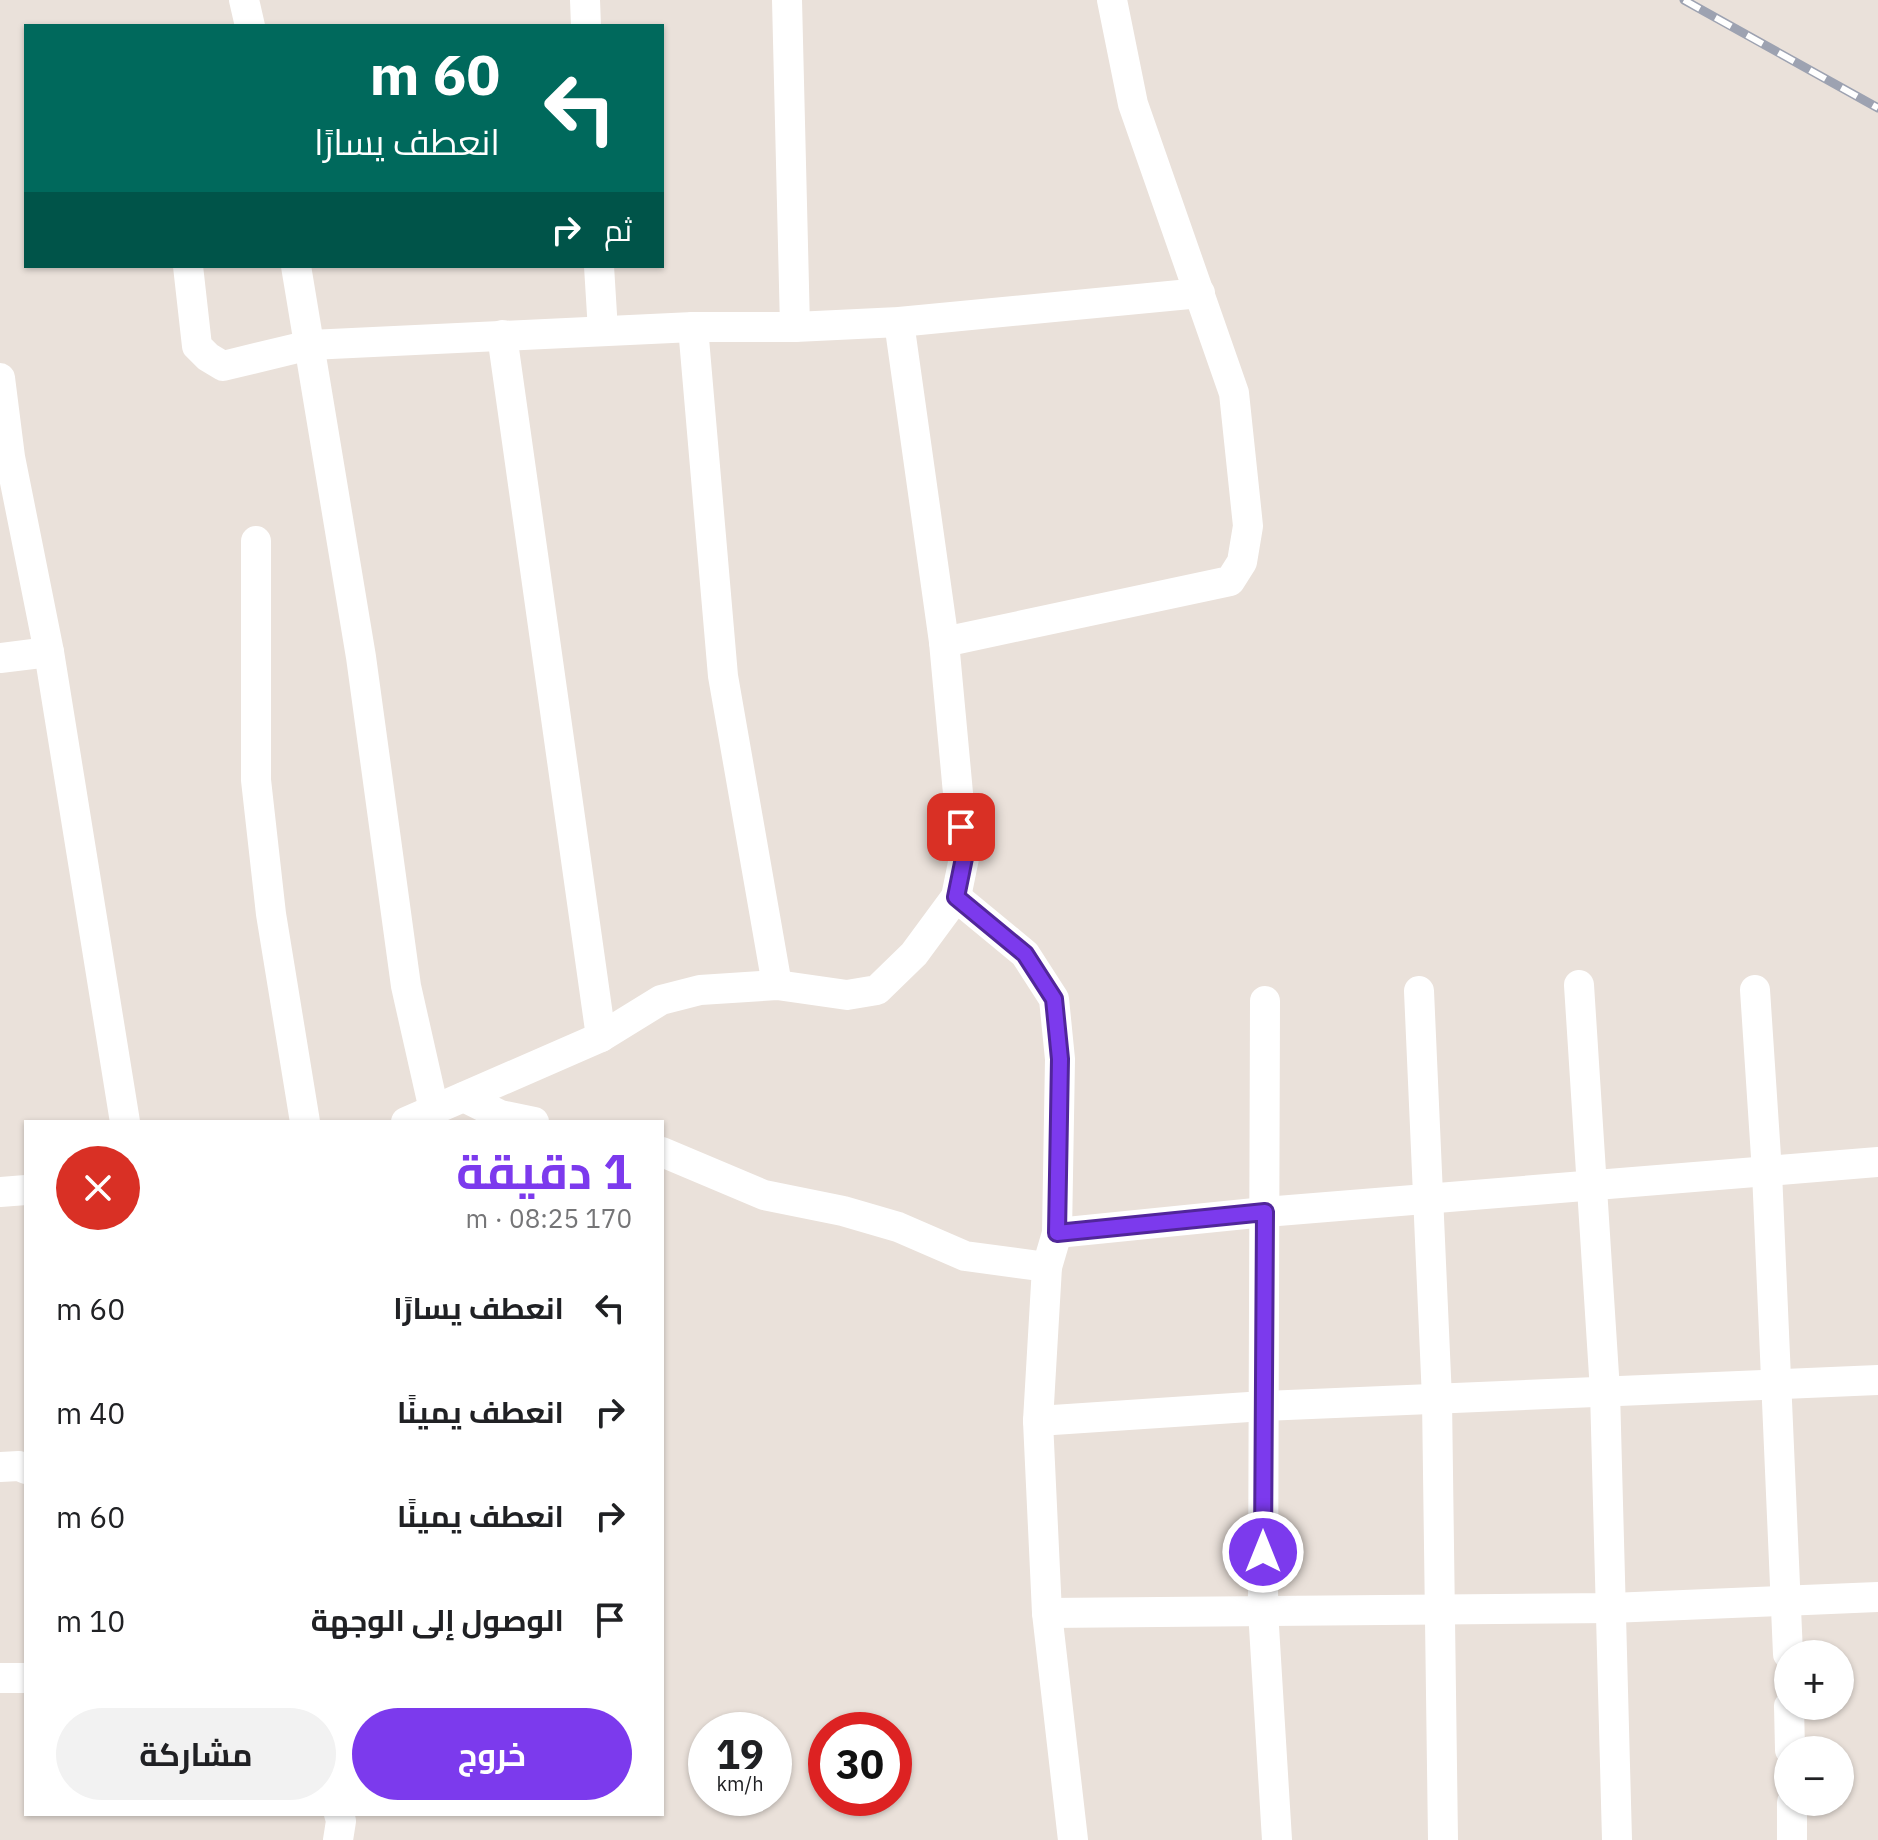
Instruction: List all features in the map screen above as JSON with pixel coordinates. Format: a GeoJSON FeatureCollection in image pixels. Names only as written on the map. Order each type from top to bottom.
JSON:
{"type":"FeatureCollection","features":[{"type":"Feature","properties":{"kind":"street"},"geometry":{"type":"LineString","coordinates":[[244,0],[250,24]]}},
{"type":"Feature","properties":{"kind":"street"},"geometry":{"type":"LineString","coordinates":[[585,0],[586,24]]}},
{"type":"Feature","properties":{"kind":"street"},"geometry":{"type":"LineString","coordinates":[[787,0],[795,327]]}},
{"type":"Feature","properties":{"kind":"street"},"geometry":{"type":"LineString","coordinates":[[944,642],[1230,581],[1242,562],[1248,526],[1234,393],[1133,104],[1112,0]]}},
{"type":"Feature","properties":{"kind":"street"},"geometry":{"type":"LineString","coordinates":[[188,268],[197,346],[223,366],[310,345],[693,327],[795,327],[899,322],[1200,293]]}},
{"type":"Feature","properties":{"kind":"street"},"geometry":{"type":"LineString","coordinates":[[296,268],[361,657],[406,986],[434,1110]]}},
{"type":"Feature","properties":{"kind":"street"},"geometry":{"type":"LineString","coordinates":[[599,268],[603,331]]}},
{"type":"Feature","properties":{"kind":"street"},"geometry":{"type":"LineString","coordinates":[[411,1120],[601,1037],[661,1000],[700,990],[777,985],[847,995],[877,990],[914,954],[956,897],[964,858],[944,642],[899,322]]}},
{"type":"Feature","properties":{"kind":"street"},"geometry":{"type":"LineString","coordinates":[[693,327],[723,676],[777,985]]}},
{"type":"Feature","properties":{"kind":"street"},"geometry":{"type":"LineString","coordinates":[[502,335],[601,1037]]}},
{"type":"Feature","properties":{"kind":"street"},"geometry":{"type":"LineString","coordinates":[[0,378],[10,457],[49,652],[125,1120]]}},
{"type":"Feature","properties":{"kind":"street"},"geometry":{"type":"LineString","coordinates":[[256,541],[256,780],[271,914],[305,1120]]}},
{"type":"Feature","properties":{"kind":"street"},"geometry":{"type":"LineString","coordinates":[[0,658],[49,652]]}},
{"type":"Feature","properties":{"kind":"street"},"geometry":{"type":"LineString","coordinates":[[956,897],[1025,954],[1054,999],[1060,1059],[1057,1233],[1047,1267],[1038,1421],[1047,1613],[1073,1840]]}},
{"type":"Feature","properties":{"kind":"street"},"geometry":{"type":"LineString","coordinates":[[1579,985],[1605,1391],[1617,1840]]}},
{"type":"Feature","properties":{"kind":"street"},"geometry":{"type":"LineString","coordinates":[[1755,990],[1767,1172],[1788,1640]]}},
{"type":"Feature","properties":{"kind":"street"},"geometry":{"type":"LineString","coordinates":[[1419,991],[1437,1399],[1443,1840]]}},
{"type":"Feature","properties":{"kind":"street"},"geometry":{"type":"LineString","coordinates":[[1265,1001],[1263,1610],[1277,1840]]}},
{"type":"Feature","properties":{"kind":"street"},"geometry":{"type":"LineString","coordinates":[[464,1097],[500,1115],[524,1120]]}},
{"type":"Feature","properties":{"kind":"street"},"geometry":{"type":"LineString","coordinates":[[664,1153],[764,1195],[843,1211],[898,1227],[965,1256],[1047,1267]]}},
{"type":"Feature","properties":{"kind":"street"},"geometry":{"type":"LineString","coordinates":[[1057,1233],[1265,1212],[1878,1162]]}},
{"type":"Feature","properties":{"kind":"street"},"geometry":{"type":"LineString","coordinates":[[0,1192],[24,1190]]}},
{"type":"Feature","properties":{"kind":"street"},"geometry":{"type":"LineString","coordinates":[[1038,1421],[1264,1406],[1878,1380]]}},
{"type":"Feature","properties":{"kind":"street"},"geometry":{"type":"LineString","coordinates":[[0,1467],[24,1468]]}},
{"type":"Feature","properties":{"kind":"street"},"geometry":{"type":"LineString","coordinates":[[1047,1613],[1611,1608],[1878,1597]]}},
{"type":"Feature","properties":{"kind":"street"},"geometry":{"type":"LineString","coordinates":[[0,1678],[24,1678]]}},
{"type":"Feature","properties":{"kind":"street"},"geometry":{"type":"LineString","coordinates":[[338,1840],[340,1816]]}},
{"type":"Feature","properties":{"kind":"street"},"geometry":{"type":"LineString","coordinates":[[1792,1816],[1792,1840]]}},
{"type":"Feature","properties":{"kind":"railway"},"geometry":{"type":"LineString","coordinates":[[1684,0],[1878,108]]}},
{"type":"Feature","properties":{"kind":"route"},"geometry":{"type":"LineString","coordinates":[[961,827],[964,858],[956,897],[1025,954],[1054,999],[1060,1059],[1057,1233],[1265,1212],[1263,1552]]}}]}
